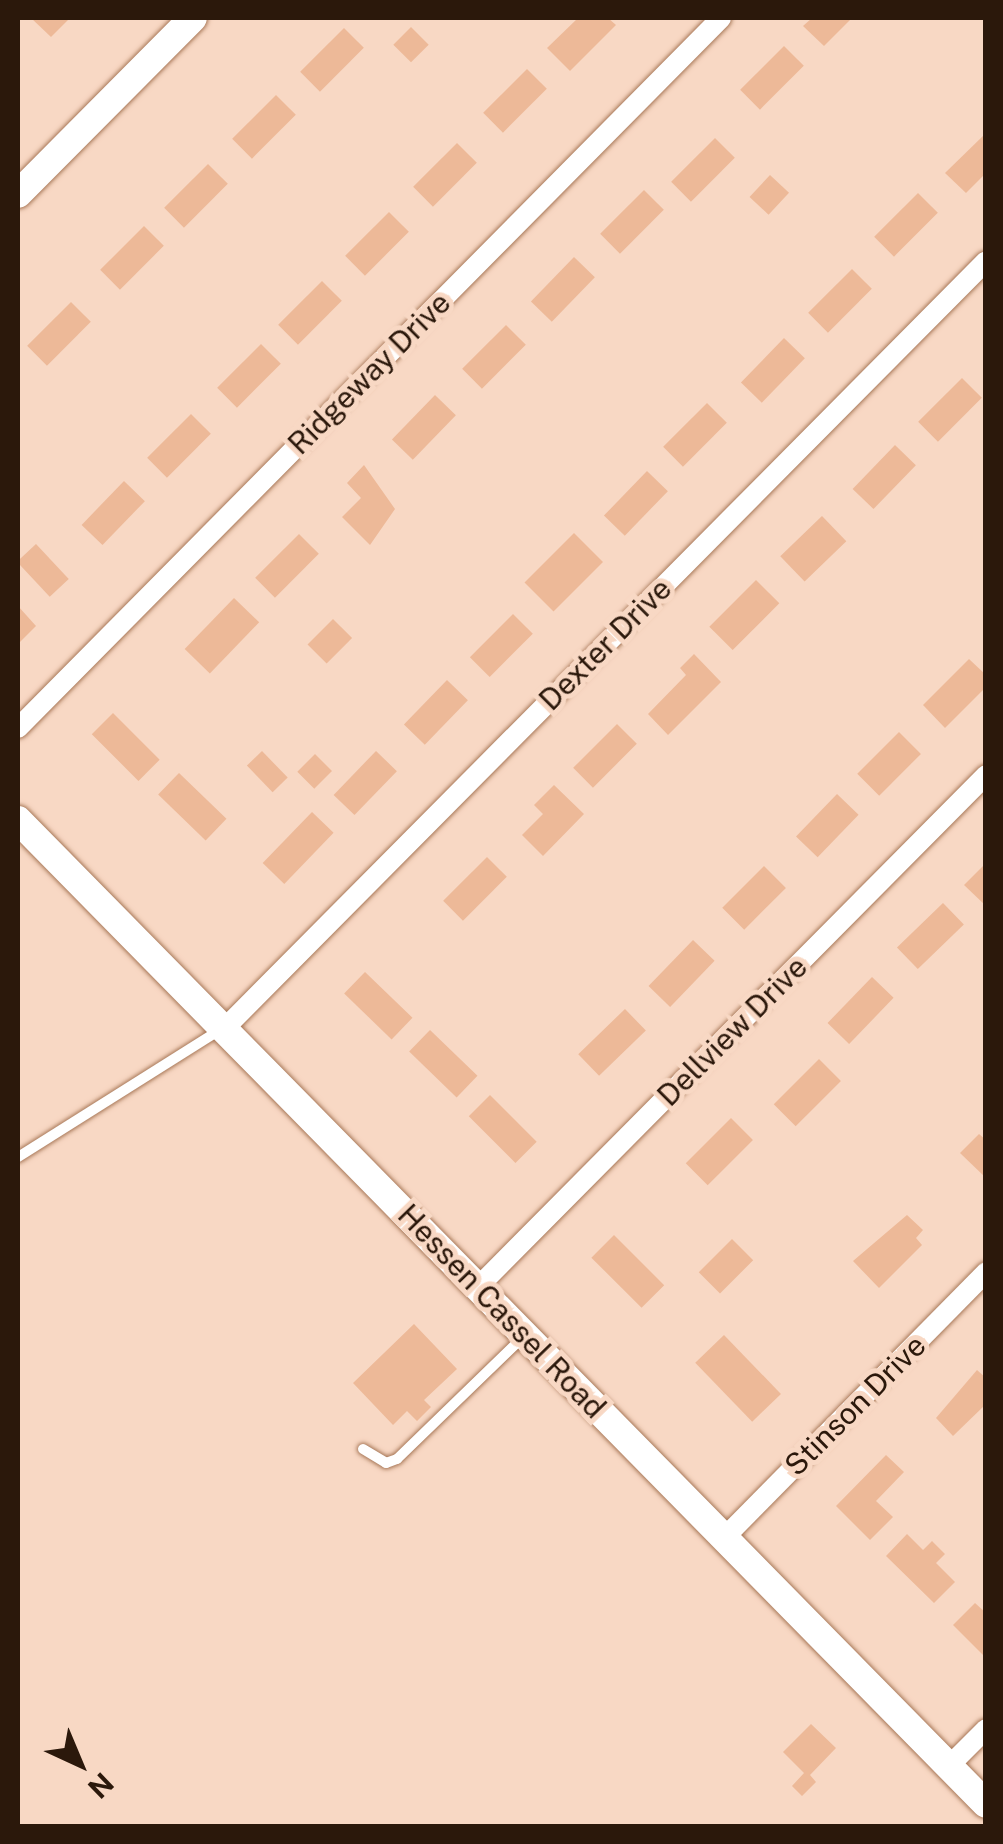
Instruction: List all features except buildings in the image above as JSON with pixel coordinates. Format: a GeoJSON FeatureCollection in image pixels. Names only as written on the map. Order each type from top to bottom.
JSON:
{"type":"FeatureCollection","features":[{"type":"Feature","properties":{"kind":"main road"},"geometry":{"type":"LineString","coordinates":[[18,194],[193,18]]}},
{"type":"Feature","properties":{"kind":"main road","name":"Hessen Cassel Road"},"geometry":{"type":"LineString","coordinates":[[18,820],[986,1804]]}},
{"type":"Feature","properties":{"kind":"street","name":"Ridgeway Drive"},"geometry":{"type":"LineString","coordinates":[[18,728],[721,18]]}},
{"type":"Feature","properties":{"kind":"street","name":"Dexter Drive"},"geometry":{"type":"LineString","coordinates":[[225,1028],[986,261]]}},
{"type":"Feature","properties":{"kind":"street","name":"Dellview Drive"},"geometry":{"type":"LineString","coordinates":[[478,1287],[986,775]]}},
{"type":"Feature","properties":{"kind":"street","name":"Stinson Drive"},"geometry":{"type":"LineString","coordinates":[[724,1538],[986,1272]]}},
{"type":"Feature","properties":{"kind":"street"},"geometry":{"type":"LineString","coordinates":[[949,1766],[986,1729]]}},
{"type":"Feature","properties":{"kind":"lane"},"geometry":{"type":"LineString","coordinates":[[18,1157],[225,1028]]}},
{"type":"Feature","properties":{"kind":"lane"},"geometry":{"type":"LineString","coordinates":[[363,1449],[386,1463],[398,1459],[524,1335]]}}]}
